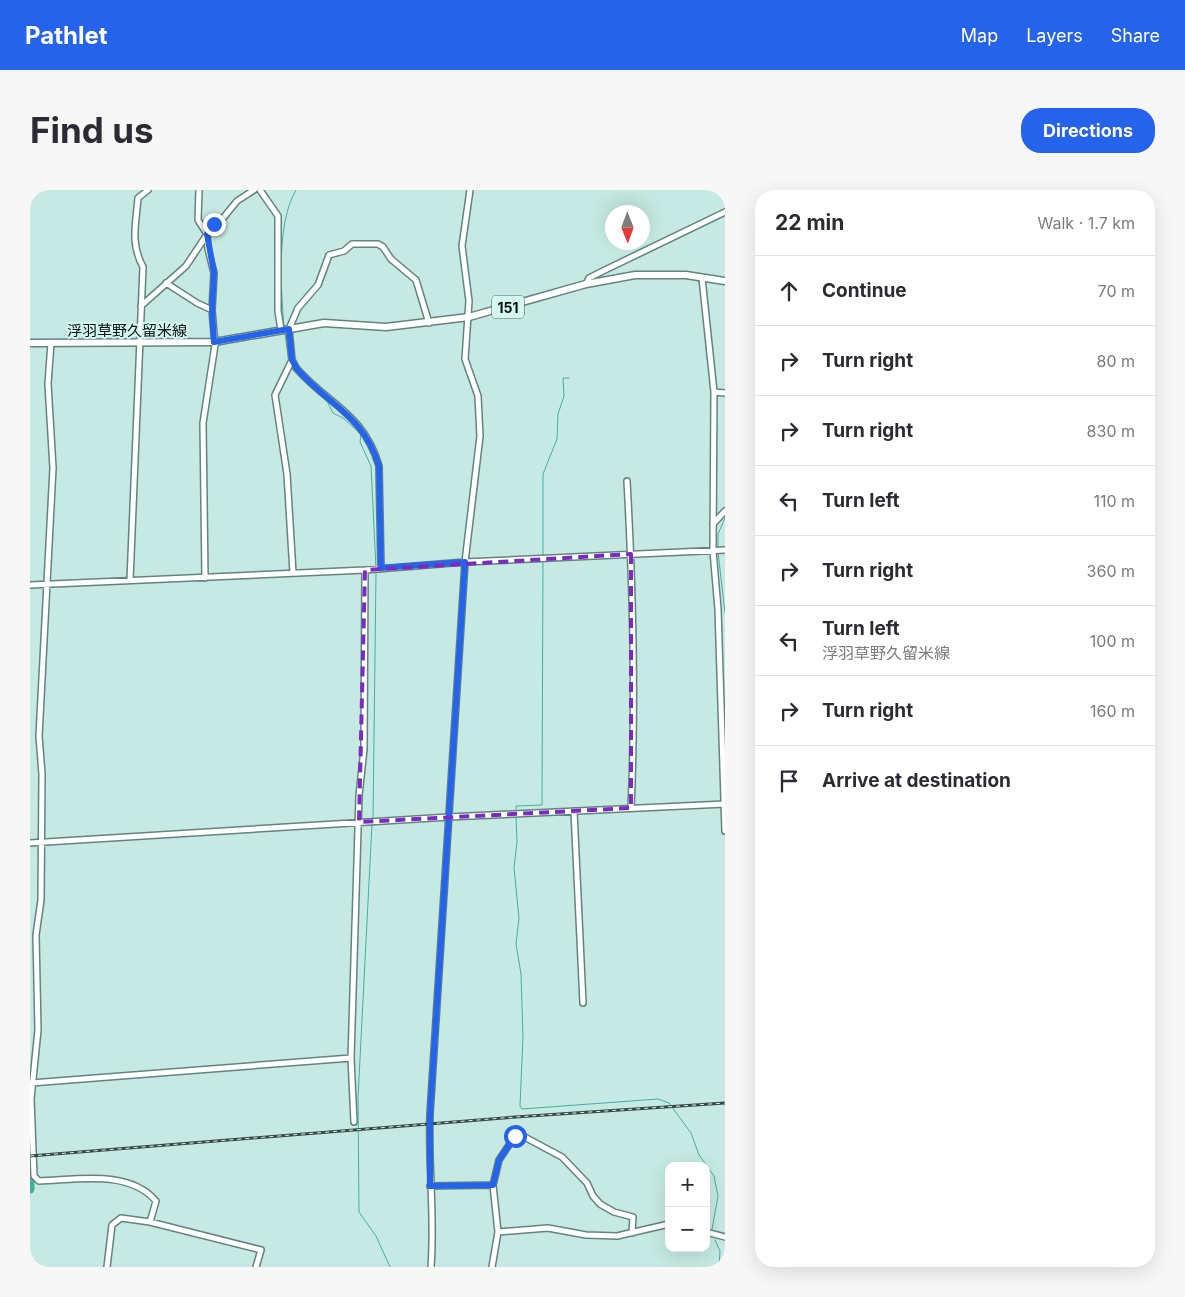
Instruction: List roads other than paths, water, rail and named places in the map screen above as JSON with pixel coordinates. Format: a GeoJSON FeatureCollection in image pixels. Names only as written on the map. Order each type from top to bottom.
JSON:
{"type":"FeatureCollection","features":[{"type":"Feature","properties":{"kind":"main road","name":"浮羽草野久留米線"},"geometry":{"type":"LineString","coordinates":[[30,343],[214,342],[324,323],[378,328],[469,317],[586,284],[635,274],[725,281]]}},
{"type":"Feature","properties":{"kind":"street"},"geometry":{"type":"LineString","coordinates":[[130,580],[139,353],[142,342],[140,307],[143,267],[135,252],[135,228],[138,198],[148,190]]}},
{"type":"Feature","properties":{"kind":"street"},"geometry":{"type":"LineString","coordinates":[[199,190],[198,220],[207,234],[214,273],[212,310],[214,342],[204,422],[206,578]]}},
{"type":"Feature","properties":{"kind":"street"},"geometry":{"type":"LineString","coordinates":[[140,307],[142,303],[186,266],[207,234],[237,201],[254,190]]}},
{"type":"Feature","properties":{"kind":"street"},"geometry":{"type":"LineString","coordinates":[[260,190],[278,216],[278,311],[292,360],[303,375],[357,422],[375,451],[379,466],[381,568]]}},
{"type":"Feature","properties":{"kind":"street"},"geometry":{"type":"LineString","coordinates":[[431,1267],[434,1231],[430,1186],[430,1114],[465,562],[480,436],[478,392],[465,364],[469,317],[462,246],[470,190]]}},
{"type":"Feature","properties":{"kind":"street"},"geometry":{"type":"LineString","coordinates":[[586,284],[589,278],[725,212]]}},
{"type":"Feature","properties":{"kind":"street"},"geometry":{"type":"LineString","coordinates":[[284,330],[298,308],[318,285],[329,254],[344,251],[352,244],[378,244],[391,259],[416,280],[429,322]]}},
{"type":"Feature","properties":{"kind":"street"},"geometry":{"type":"LineString","coordinates":[[702,278],[714,392],[713,524],[719,550],[718,609],[725,831]]}},
{"type":"Feature","properties":{"kind":"street"},"geometry":{"type":"LineString","coordinates":[[166,283],[212,310]]}},
{"type":"Feature","properties":{"kind":"street"},"geometry":{"type":"LineString","coordinates":[[51,343],[48,384],[53,468],[39,736],[42,774],[40,900],[36,935],[38,1030],[31,1099],[36,1179],[39,1181],[113,1179],[130,1184],[156,1201],[150,1222]]}},
{"type":"Feature","properties":{"kind":"street"},"geometry":{"type":"LineString","coordinates":[[292,360],[275,395],[287,474],[293,573]]}},
{"type":"Feature","properties":{"kind":"street"},"geometry":{"type":"LineString","coordinates":[[714,392],[725,393]]}},
{"type":"Feature","properties":{"kind":"street"},"geometry":{"type":"LineString","coordinates":[[628,481],[634,748],[631,808]]}},
{"type":"Feature","properties":{"kind":"street"},"geometry":{"type":"LineString","coordinates":[[713,524],[725,512]]}},
{"type":"Feature","properties":{"kind":"street"},"geometry":{"type":"LineString","coordinates":[[30,585],[365,570],[465,562],[719,550]]}},
{"type":"Feature","properties":{"kind":"street"},"geometry":{"type":"LineString","coordinates":[[354,1122],[351,1058],[359,789],[364,749],[365,570]]}},
{"type":"Feature","properties":{"kind":"street"},"geometry":{"type":"LineString","coordinates":[[30,843],[448,817],[725,804]]}},
{"type":"Feature","properties":{"kind":"street"},"geometry":{"type":"LineString","coordinates":[[574,811],[583,1003]]}},
{"type":"Feature","properties":{"kind":"street"},"geometry":{"type":"LineString","coordinates":[[32,1083],[351,1058]]}},
{"type":"Feature","properties":{"kind":"street"},"geometry":{"type":"LineString","coordinates":[[492,1267],[498,1232],[493,1185],[499,1160],[515,1136],[519,1134],[562,1157],[587,1183],[593,1196],[600,1204],[614,1212],[633,1217],[632,1233]]}},
{"type":"Feature","properties":{"kind":"street"},"geometry":{"type":"LineString","coordinates":[[430,1186],[493,1185]]}},
{"type":"Feature","properties":{"kind":"street"},"geometry":{"type":"LineString","coordinates":[[107,1267],[114,1222],[121,1218],[150,1222],[261,1250],[256,1267]]}},
{"type":"Feature","properties":{"kind":"street"},"geometry":{"type":"LineString","coordinates":[[498,1232],[548,1228],[586,1235],[617,1236],[665,1225]]}},
{"type":"Feature","properties":{"kind":"street"},"geometry":{"type":"LineString","coordinates":[[710,1233],[725,1238]]}},
{"type":"Feature","properties":{"kind":"waterway"},"geometry":{"type":"LineString","coordinates":[[284,327],[281,257],[285,220],[296,190]]}},
{"type":"Feature","properties":{"kind":"waterway"},"geometry":{"type":"LineString","coordinates":[[285,334],[289,362]]}},
{"type":"Feature","properties":{"kind":"waterway"},"geometry":{"type":"LineString","coordinates":[[291,368],[327,401],[333,413],[343,418],[361,434],[360,442],[371,466],[376,568]]}},
{"type":"Feature","properties":{"kind":"waterway"},"geometry":{"type":"LineString","coordinates":[[543,555],[543,474],[557,439],[558,414],[564,396],[563,378],[569,378]]}},
{"type":"Feature","properties":{"kind":"waterway"},"geometry":{"type":"LineString","coordinates":[[718,548],[718,534],[725,518]]}},
{"type":"Feature","properties":{"kind":"waterway"},"geometry":{"type":"LineString","coordinates":[[718,552],[725,613]]}},
{"type":"Feature","properties":{"kind":"waterway"},"geometry":{"type":"LineString","coordinates":[[516,809],[516,806],[542,805],[543,559]]}},
{"type":"Feature","properties":{"kind":"waterway"},"geometry":{"type":"LineString","coordinates":[[373,820],[376,572]]}},
{"type":"Feature","properties":{"kind":"waterway"},"geometry":{"type":"LineString","coordinates":[[516,817],[517,842],[514,868],[519,918],[516,944],[521,974],[523,1037],[520,1106],[522,1109],[658,1099],[669,1103],[691,1133],[699,1155],[714,1176],[718,1196],[712,1229]]}},
{"type":"Feature","properties":{"kind":"waterway"},"geometry":{"type":"LineString","coordinates":[[372,824],[358,1098],[359,1212],[376,1236],[390,1267]]}},
{"type":"Feature","properties":{"kind":"waterway"},"geometry":{"type":"LineString","coordinates":[[30,1157],[31,1175]]}},
{"type":"Feature","properties":{"kind":"waterway"},"geometry":{"type":"LineString","coordinates":[[30,1175],[30,1189]]}},
{"type":"Feature","properties":{"kind":"waterway"},"geometry":{"type":"LineString","coordinates":[[715,1240],[720,1251],[719,1267]]}},
{"type":"Feature","properties":{"kind":"railway"},"geometry":{"type":"LineString","coordinates":[[30,1156],[515,1117],[725,1103]]}}]}
